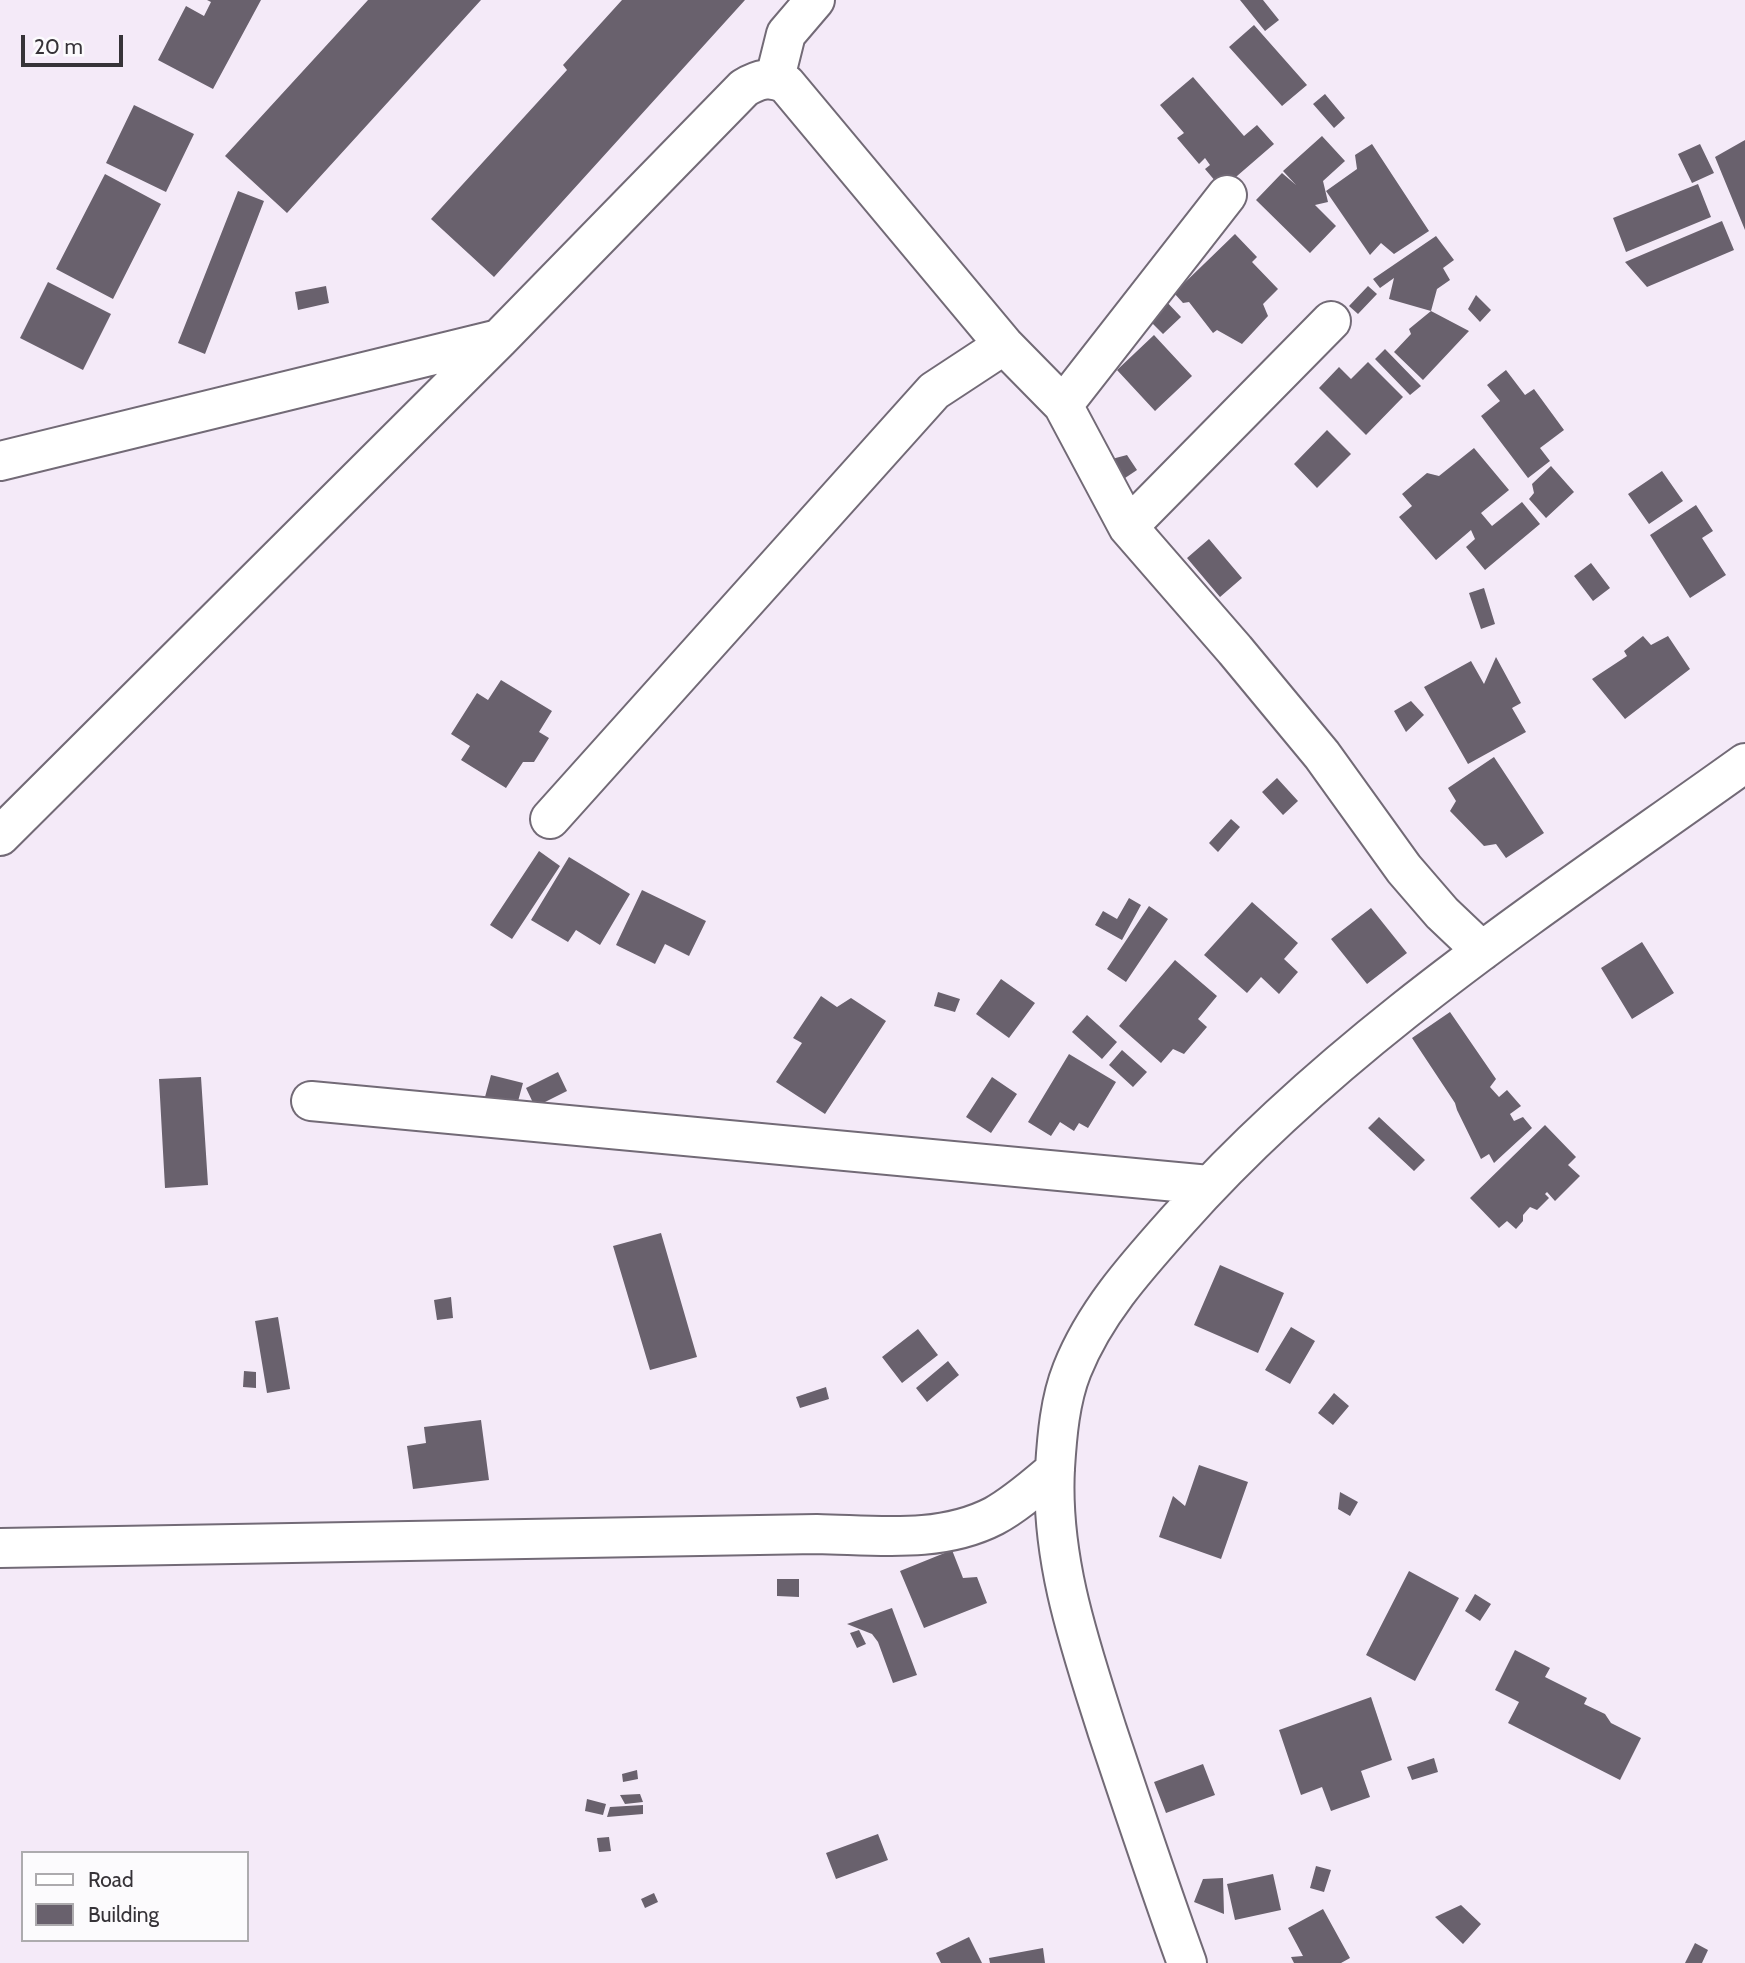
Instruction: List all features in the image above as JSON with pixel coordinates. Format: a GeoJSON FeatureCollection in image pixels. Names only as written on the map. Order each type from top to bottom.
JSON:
{"type":"FeatureCollection","features":[{"type":"Feature","properties":{"kind":"street"},"geometry":{"type":"LineString","coordinates":[[775,78],[786,34],[815,0]]}},
{"type":"Feature","properties":{"kind":"street"},"geometry":{"type":"LineString","coordinates":[[0,836],[499,339],[744,88],[758,79],[775,78],[786,84],[1004,345],[1063,405],[1128,527],[1235,650],[1321,755],[1404,869],[1442,913],[1482,951]]}},
{"type":"Feature","properties":{"kind":"street"},"geometry":{"type":"LineString","coordinates":[[1063,405],[1227,195]]}},
{"type":"Feature","properties":{"kind":"street"},"geometry":{"type":"LineString","coordinates":[[1128,527],[1331,321]]}},
{"type":"Feature","properties":{"kind":"street"},"geometry":{"type":"LineString","coordinates":[[0,461],[499,339]]}},
{"type":"Feature","properties":{"kind":"street"},"geometry":{"type":"LineString","coordinates":[[550,819],[934,391],[1004,345]]}},
{"type":"Feature","properties":{"kind":"street"},"geometry":{"type":"LineString","coordinates":[[1187,1963],[1147,1852],[1066,1594],[1056,1528],[1055,1470],[1062,1401],[1072,1369],[1099,1317],[1137,1266],[1244,1149],[1382,1027],[1482,951],[1745,763]]}},
{"type":"Feature","properties":{"kind":"street"},"geometry":{"type":"LineString","coordinates":[[312,1101],[1209,1185]]}},
{"type":"Feature","properties":{"kind":"street"},"geometry":{"type":"LineString","coordinates":[[0,1548],[817,1534],[907,1536],[953,1531],[974,1525],[996,1515],[1055,1470]]}},
{"type":"Feature","properties":{"kind":"building"},"geometry":{"type":"Polygon","coordinates":[[[207,0],[261,0],[213,89],[158,60],[186,6],[204,16],[211,2],[207,0]]]}},
{"type":"Feature","properties":{"kind":"building"},"geometry":{"type":"Polygon","coordinates":[[[368,0],[481,0],[287,213],[225,156],[368,0]]]}},
{"type":"Feature","properties":{"kind":"building"},"geometry":{"type":"Polygon","coordinates":[[[622,0],[745,0],[494,277],[431,219],[567,70],[563,65],[622,0]]]}},
{"type":"Feature","properties":{"kind":"building"},"geometry":{"type":"Polygon","coordinates":[[[1240,0],[1263,0],[1279,20],[1265,31],[1240,0]]]}},
{"type":"Feature","properties":{"kind":"building"},"geometry":{"type":"Polygon","coordinates":[[[1254,25],[1307,85],[1282,106],[1229,47],[1254,25]]]}},
{"type":"Feature","properties":{"kind":"building"},"geometry":{"type":"Polygon","coordinates":[[[1193,77],[1244,136],[1257,125],[1274,144],[1222,189],[1205,169],[1210,165],[1205,158],[1199,164],[1177,138],[1184,133],[1160,105],[1193,77]]]}},
{"type":"Feature","properties":{"kind":"building"},"geometry":{"type":"Polygon","coordinates":[[[1325,94],[1345,118],[1334,128],[1313,104],[1325,94]]]}},
{"type":"Feature","properties":{"kind":"building"},"geometry":{"type":"Polygon","coordinates":[[[134,105],[194,134],[166,192],[106,163],[134,105]]]}},
{"type":"Feature","properties":{"kind":"building"},"geometry":{"type":"Polygon","coordinates":[[[1322,136],[1345,161],[1323,181],[1328,202],[1315,205],[1336,226],[1310,253],[1256,200],[1282,173],[1296,185],[1283,171],[1322,136]]]}},
{"type":"Feature","properties":{"kind":"building"},"geometry":{"type":"Polygon","coordinates":[[[1745,140],[1745,230],[1715,157],[1745,140]]]}},
{"type":"Feature","properties":{"kind":"building"},"geometry":{"type":"Polygon","coordinates":[[[1372,144],[1429,231],[1394,254],[1381,243],[1370,255],[1326,191],[1357,169],[1355,155],[1372,144]]]}},
{"type":"Feature","properties":{"kind":"building"},"geometry":{"type":"Polygon","coordinates":[[[1700,144],[1714,173],[1692,183],[1678,154],[1700,144]]]}},
{"type":"Feature","properties":{"kind":"building"},"geometry":{"type":"Polygon","coordinates":[[[105,174],[161,204],[113,299],[56,269],[105,174]]]}},
{"type":"Feature","properties":{"kind":"building"},"geometry":{"type":"Polygon","coordinates":[[[1698,184],[1711,217],[1626,252],[1613,218],[1698,184]]]}},
{"type":"Feature","properties":{"kind":"building"},"geometry":{"type":"Polygon","coordinates":[[[238,191],[264,201],[205,354],[178,343],[238,191]]]}},
{"type":"Feature","properties":{"kind":"building"},"geometry":{"type":"Polygon","coordinates":[[[1722,221],[1734,250],[1647,287],[1625,262],[1722,221]]]}},
{"type":"Feature","properties":{"kind":"building"},"geometry":{"type":"Polygon","coordinates":[[[1235,234],[1257,257],[1252,262],[1278,289],[1263,304],[1268,316],[1242,344],[1217,330],[1213,333],[1189,302],[1183,303],[1174,293],[1235,234]]]}},
{"type":"Feature","properties":{"kind":"building"},"geometry":{"type":"Polygon","coordinates":[[[1436,236],[1454,260],[1443,268],[1450,280],[1437,289],[1431,311],[1389,299],[1394,278],[1380,288],[1373,279],[1436,236]]]}},
{"type":"Feature","properties":{"kind":"building"},"geometry":{"type":"Polygon","coordinates":[[[48,282],[111,314],[83,370],[20,338],[48,282]]]}},
{"type":"Feature","properties":{"kind":"building"},"geometry":{"type":"Polygon","coordinates":[[[326,286],[329,303],[298,310],[295,292],[326,286]]]}},
{"type":"Feature","properties":{"kind":"building"},"geometry":{"type":"Polygon","coordinates":[[[1368,286],[1377,294],[1358,314],[1349,306],[1368,286]]]}},
{"type":"Feature","properties":{"kind":"building"},"geometry":{"type":"Polygon","coordinates":[[[1476,295],[1491,310],[1480,322],[1468,309],[1476,295]]]}},
{"type":"Feature","properties":{"kind":"building"},"geometry":{"type":"Polygon","coordinates":[[[1164,299],[1181,317],[1163,334],[1146,317],[1164,299]]]}},
{"type":"Feature","properties":{"kind":"building"},"geometry":{"type":"Polygon","coordinates":[[[1431,311],[1469,331],[1423,380],[1394,352],[1411,334],[1409,329],[1431,311]]]}},
{"type":"Feature","properties":{"kind":"building"},"geometry":{"type":"Polygon","coordinates":[[[1154,335],[1192,376],[1155,411],[1117,370],[1154,335]]]}},
{"type":"Feature","properties":{"kind":"building"},"geometry":{"type":"Polygon","coordinates":[[[1385,349],[1421,386],[1410,395],[1375,359],[1385,349]]]}},
{"type":"Feature","properties":{"kind":"building"},"geometry":{"type":"Polygon","coordinates":[[[1368,362],[1403,397],[1366,435],[1319,388],[1339,367],[1351,379],[1368,362]]]}},
{"type":"Feature","properties":{"kind":"building"},"geometry":{"type":"Polygon","coordinates":[[[1506,370],[1525,395],[1534,389],[1564,430],[1540,448],[1550,461],[1528,478],[1481,416],[1500,401],[1487,385],[1506,370]]]}},
{"type":"Feature","properties":{"kind":"building"},"geometry":{"type":"Polygon","coordinates":[[[1327,430],[1351,454],[1317,488],[1294,464],[1327,430]]]}},
{"type":"Feature","properties":{"kind":"building"},"geometry":{"type":"Polygon","coordinates":[[[1474,448],[1509,490],[1481,513],[1492,526],[1522,502],[1540,524],[1485,570],[1466,547],[1475,539],[1471,530],[1436,560],[1399,517],[1412,506],[1402,494],[1427,473],[1439,476],[1474,448]]]}},
{"type":"Feature","properties":{"kind":"building"},"geometry":{"type":"Polygon","coordinates":[[[1127,455],[1137,470],[1122,480],[1108,460],[1127,455]]]}},
{"type":"Feature","properties":{"kind":"building"},"geometry":{"type":"Polygon","coordinates":[[[1551,466],[1574,492],[1546,518],[1529,499],[1534,493],[1532,484],[1551,466]]]}},
{"type":"Feature","properties":{"kind":"building"},"geometry":{"type":"Polygon","coordinates":[[[1662,471],[1683,501],[1649,524],[1628,494],[1662,471]]]}},
{"type":"Feature","properties":{"kind":"building"},"geometry":{"type":"Polygon","coordinates":[[[1696,505],[1713,531],[1702,538],[1726,575],[1690,598],[1650,535],[1696,505]]]}},
{"type":"Feature","properties":{"kind":"building"},"geometry":{"type":"Polygon","coordinates":[[[1209,539],[1242,578],[1220,597],[1187,558],[1209,539]]]}},
{"type":"Feature","properties":{"kind":"building"},"geometry":{"type":"Polygon","coordinates":[[[1591,563],[1610,588],[1593,601],[1574,576],[1591,563]]]}},
{"type":"Feature","properties":{"kind":"building"},"geometry":{"type":"Polygon","coordinates":[[[1484,588],[1495,624],[1481,629],[1469,593],[1484,588]]]}},
{"type":"Feature","properties":{"kind":"building"},"geometry":{"type":"Polygon","coordinates":[[[1643,636],[1651,645],[1668,636],[1690,669],[1625,719],[1592,679],[1627,656],[1624,651],[1643,636]]]}},
{"type":"Feature","properties":{"kind":"building"},"geometry":{"type":"Polygon","coordinates":[[[1496,657],[1521,703],[1512,708],[1526,732],[1468,764],[1424,687],[1471,661],[1484,684],[1496,657]]]}},
{"type":"Feature","properties":{"kind":"building"},"geometry":{"type":"Polygon","coordinates":[[[501,680],[552,711],[539,732],[549,738],[534,762],[523,762],[506,788],[461,760],[470,746],[451,734],[477,693],[488,700],[501,680]]]}},
{"type":"Feature","properties":{"kind":"building"},"geometry":{"type":"Polygon","coordinates":[[[1411,701],[1424,715],[1406,732],[1394,711],[1411,701]]]}},
{"type":"Feature","properties":{"kind":"building"},"geometry":{"type":"Polygon","coordinates":[[[1494,757],[1544,833],[1506,858],[1496,844],[1484,846],[1450,811],[1456,801],[1448,788],[1494,757]]]}},
{"type":"Feature","properties":{"kind":"building"},"geometry":{"type":"Polygon","coordinates":[[[1277,778],[1298,801],[1283,815],[1262,792],[1277,778]]]}},
{"type":"Feature","properties":{"kind":"building"},"geometry":{"type":"Polygon","coordinates":[[[1231,819],[1240,827],[1218,852],[1209,843],[1231,819]]]}},
{"type":"Feature","properties":{"kind":"building"},"geometry":{"type":"Polygon","coordinates":[[[539,851],[560,866],[512,939],[490,925],[539,851]]]}},
{"type":"Feature","properties":{"kind":"building"},"geometry":{"type":"Polygon","coordinates":[[[569,857],[630,894],[600,945],[576,930],[568,942],[531,920],[569,857]]]}},
{"type":"Feature","properties":{"kind":"building"},"geometry":{"type":"Polygon","coordinates":[[[642,890],[706,921],[689,956],[665,944],[655,964],[616,945],[642,890]]]}},
{"type":"Feature","properties":{"kind":"building"},"geometry":{"type":"Polygon","coordinates":[[[1129,898],[1141,905],[1122,940],[1095,925],[1103,911],[1117,919],[1129,898]]]}},
{"type":"Feature","properties":{"kind":"building"},"geometry":{"type":"Polygon","coordinates":[[[1252,902],[1298,943],[1284,959],[1298,972],[1279,994],[1261,977],[1247,993],[1204,955],[1252,902]]]}},
{"type":"Feature","properties":{"kind":"building"},"geometry":{"type":"Polygon","coordinates":[[[1149,906],[1168,919],[1126,982],[1107,969],[1149,906]]]}},
{"type":"Feature","properties":{"kind":"building"},"geometry":{"type":"Polygon","coordinates":[[[1371,908],[1407,953],[1367,984],[1331,939],[1371,908]]]}},
{"type":"Feature","properties":{"kind":"building"},"geometry":{"type":"Polygon","coordinates":[[[1642,942],[1674,993],[1632,1019],[1601,968],[1642,942]]]}},
{"type":"Feature","properties":{"kind":"building"},"geometry":{"type":"Polygon","coordinates":[[[1175,960],[1217,996],[1198,1019],[1207,1027],[1184,1054],[1173,1049],[1161,1063],[1119,1026],[1175,960]]]}},
{"type":"Feature","properties":{"kind":"building"},"geometry":{"type":"Polygon","coordinates":[[[1001,979],[1035,1003],[1009,1038],[976,1014],[1001,979]]]}},
{"type":"Feature","properties":{"kind":"building"},"geometry":{"type":"Polygon","coordinates":[[[938,992],[960,999],[955,1012],[934,1006],[938,992]]]}},
{"type":"Feature","properties":{"kind":"building"},"geometry":{"type":"Polygon","coordinates":[[[821,996],[837,1007],[851,998],[886,1021],[825,1114],[776,1082],[802,1043],[793,1038],[821,996]]]}},
{"type":"Feature","properties":{"kind":"building"},"geometry":{"type":"Polygon","coordinates":[[[1450,1012],[1496,1079],[1490,1087],[1499,1097],[1507,1090],[1521,1106],[1510,1114],[1514,1121],[1523,1117],[1532,1128],[1494,1163],[1489,1154],[1481,1159],[1455,1103],[1412,1038],[1450,1012]]]}},
{"type":"Feature","properties":{"kind":"building"},"geometry":{"type":"Polygon","coordinates":[[[1087,1015],[1117,1042],[1102,1059],[1072,1032],[1087,1015]]]}},
{"type":"Feature","properties":{"kind":"building"},"geometry":{"type":"Polygon","coordinates":[[[1122,1050],[1147,1072],[1133,1087],[1109,1065],[1122,1050]]]}},
{"type":"Feature","properties":{"kind":"building"},"geometry":{"type":"Polygon","coordinates":[[[1069,1054],[1116,1082],[1088,1128],[1079,1123],[1074,1131],[1060,1122],[1051,1136],[1028,1122],[1069,1054]]]}},
{"type":"Feature","properties":{"kind":"building"},"geometry":{"type":"Polygon","coordinates":[[[558,1072],[567,1091],[535,1107],[526,1088],[558,1072]]]}},
{"type":"Feature","properties":{"kind":"building"},"geometry":{"type":"Polygon","coordinates":[[[491,1075],[523,1083],[517,1105],[485,1097],[491,1075]]]}},
{"type":"Feature","properties":{"kind":"building"},"geometry":{"type":"Polygon","coordinates":[[[201,1077],[208,1185],[165,1188],[159,1079],[201,1077]]]}},
{"type":"Feature","properties":{"kind":"building"},"geometry":{"type":"Polygon","coordinates":[[[992,1077],[1017,1094],[991,1133],[966,1117],[992,1077]]]}},
{"type":"Feature","properties":{"kind":"building"},"geometry":{"type":"Polygon","coordinates":[[[1379,1117],[1425,1160],[1414,1171],[1368,1128],[1379,1117]]]}},
{"type":"Feature","properties":{"kind":"building"},"geometry":{"type":"Polygon","coordinates":[[[1545,1125],[1576,1157],[1568,1165],[1580,1176],[1555,1201],[1547,1192],[1545,1194],[1549,1198],[1537,1210],[1530,1207],[1516,1229],[1507,1221],[1499,1228],[1470,1198],[1545,1125]]]}},
{"type":"Feature","properties":{"kind":"building"},"geometry":{"type":"Polygon","coordinates":[[[661,1233],[697,1357],[650,1370],[613,1246],[661,1233]]]}},
{"type":"Feature","properties":{"kind":"building"},"geometry":{"type":"Polygon","coordinates":[[[1220,1265],[1284,1293],[1258,1353],[1194,1325],[1220,1265]]]}},
{"type":"Feature","properties":{"kind":"building"},"geometry":{"type":"Polygon","coordinates":[[[451,1297],[453,1318],[437,1320],[434,1300],[451,1297]]]}},
{"type":"Feature","properties":{"kind":"building"},"geometry":{"type":"Polygon","coordinates":[[[278,1317],[290,1389],[267,1393],[255,1321],[278,1317]]]}},
{"type":"Feature","properties":{"kind":"building"},"geometry":{"type":"Polygon","coordinates":[[[1291,1327],[1315,1341],[1290,1384],[1265,1370],[1291,1327]]]}},
{"type":"Feature","properties":{"kind":"building"},"geometry":{"type":"Polygon","coordinates":[[[918,1329],[938,1355],[902,1383],[882,1357],[918,1329]]]}},
{"type":"Feature","properties":{"kind":"building"},"geometry":{"type":"Polygon","coordinates":[[[948,1361],[959,1375],[927,1402],[916,1388],[948,1361]]]}},
{"type":"Feature","properties":{"kind":"building"},"geometry":{"type":"Polygon","coordinates":[[[244,1371],[256,1372],[256,1388],[243,1387],[244,1371]]]}},
{"type":"Feature","properties":{"kind":"building"},"geometry":{"type":"Polygon","coordinates":[[[826,1387],[829,1399],[800,1408],[796,1397],[826,1387]]]}},
{"type":"Feature","properties":{"kind":"building"},"geometry":{"type":"Polygon","coordinates":[[[1334,1393],[1349,1406],[1333,1425],[1318,1413],[1334,1393]]]}},
{"type":"Feature","properties":{"kind":"building"},"geometry":{"type":"Polygon","coordinates":[[[481,1420],[489,1480],[413,1489],[407,1446],[426,1443],[424,1427],[481,1420]]]}},
{"type":"Feature","properties":{"kind":"building"},"geometry":{"type":"Polygon","coordinates":[[[1199,1465],[1248,1482],[1221,1559],[1159,1537],[1173,1496],[1185,1506],[1199,1465]]]}},
{"type":"Feature","properties":{"kind":"building"},"geometry":{"type":"Polygon","coordinates":[[[1340,1492],[1358,1502],[1350,1516],[1338,1509],[1340,1492]]]}},
{"type":"Feature","properties":{"kind":"building"},"geometry":{"type":"Polygon","coordinates":[[[952,1550],[963,1578],[977,1577],[987,1603],[924,1628],[900,1571],[952,1550]]]}},
{"type":"Feature","properties":{"kind":"building"},"geometry":{"type":"Polygon","coordinates":[[[1409,1571],[1459,1598],[1415,1681],[1366,1655],[1409,1571]]]}},
{"type":"Feature","properties":{"kind":"building"},"geometry":{"type":"Polygon","coordinates":[[[777,1579],[799,1579],[799,1597],[777,1596],[777,1579]]]}},
{"type":"Feature","properties":{"kind":"building"},"geometry":{"type":"Polygon","coordinates":[[[1475,1594],[1491,1604],[1480,1621],[1465,1611],[1475,1594]]]}},
{"type":"Feature","properties":{"kind":"building"},"geometry":{"type":"Polygon","coordinates":[[[892,1608],[917,1675],[893,1683],[878,1642],[872,1634],[847,1624],[892,1608]]]}},
{"type":"Feature","properties":{"kind":"building"},"geometry":{"type":"Polygon","coordinates":[[[859,1630],[866,1644],[857,1648],[850,1633],[859,1630]]]}},
{"type":"Feature","properties":{"kind":"building"},"geometry":{"type":"Polygon","coordinates":[[[1515,1650],[1550,1668],[1545,1677],[1587,1698],[1584,1704],[1605,1714],[1611,1723],[1641,1738],[1620,1780],[1508,1723],[1519,1702],[1495,1690],[1515,1650]]]}},
{"type":"Feature","properties":{"kind":"building"},"geometry":{"type":"Polygon","coordinates":[[[1371,1697],[1392,1760],[1361,1771],[1370,1797],[1331,1811],[1322,1787],[1301,1795],[1279,1730],[1371,1697]]]}},
{"type":"Feature","properties":{"kind":"building"},"geometry":{"type":"Polygon","coordinates":[[[1434,1758],[1438,1772],[1412,1780],[1407,1767],[1434,1758]]]}},
{"type":"Feature","properties":{"kind":"building"},"geometry":{"type":"Polygon","coordinates":[[[1203,1764],[1215,1795],[1166,1813],[1154,1782],[1203,1764]]]}},
{"type":"Feature","properties":{"kind":"building"},"geometry":{"type":"Polygon","coordinates":[[[637,1770],[638,1779],[623,1782],[622,1774],[637,1770]]]}},
{"type":"Feature","properties":{"kind":"building"},"geometry":{"type":"Polygon","coordinates":[[[640,1794],[643,1802],[625,1804],[620,1795],[640,1794]]]}},
{"type":"Feature","properties":{"kind":"building"},"geometry":{"type":"Polygon","coordinates":[[[587,1799],[606,1804],[603,1815],[585,1811],[587,1799]]]}},
{"type":"Feature","properties":{"kind":"building"},"geometry":{"type":"Polygon","coordinates":[[[643,1805],[643,1814],[607,1817],[610,1807],[643,1805]]]}},
{"type":"Feature","properties":{"kind":"building"},"geometry":{"type":"Polygon","coordinates":[[[878,1834],[888,1860],[836,1879],[826,1853],[878,1834]]]}},
{"type":"Feature","properties":{"kind":"building"},"geometry":{"type":"Polygon","coordinates":[[[609,1837],[611,1851],[599,1852],[597,1838],[609,1837]]]}},
{"type":"Feature","properties":{"kind":"building"},"geometry":{"type":"Polygon","coordinates":[[[1316,1866],[1331,1870],[1324,1892],[1310,1888],[1316,1866]]]}},
{"type":"Feature","properties":{"kind":"building"},"geometry":{"type":"Polygon","coordinates":[[[1273,1874],[1281,1910],[1235,1920],[1227,1884],[1273,1874]]]}},
{"type":"Feature","properties":{"kind":"building"},"geometry":{"type":"Polygon","coordinates":[[[1223,1878],[1224,1914],[1194,1902],[1203,1879],[1223,1878]]]}},
{"type":"Feature","properties":{"kind":"building"},"geometry":{"type":"Polygon","coordinates":[[[654,1893],[658,1902],[645,1908],[641,1899],[654,1893]]]}},
{"type":"Feature","properties":{"kind":"building"},"geometry":{"type":"Polygon","coordinates":[[[1461,1905],[1481,1924],[1463,1944],[1435,1917],[1461,1905]]]}},
{"type":"Feature","properties":{"kind":"building"},"geometry":{"type":"Polygon","coordinates":[[[1323,1909],[1350,1958],[1341,1963],[1294,1963],[1291,1957],[1303,1956],[1288,1928],[1323,1909]]]}},
{"type":"Feature","properties":{"kind":"building"},"geometry":{"type":"Polygon","coordinates":[[[969,1937],[982,1963],[941,1963],[936,1953],[969,1937]]]}},
{"type":"Feature","properties":{"kind":"building"},"geometry":{"type":"Polygon","coordinates":[[[1695,1943],[1708,1950],[1702,1963],[1685,1963],[1695,1943]]]}},
{"type":"Feature","properties":{"kind":"building"},"geometry":{"type":"Polygon","coordinates":[[[1043,1948],[1045,1963],[990,1963],[989,1958],[1043,1948]]]}}]}
